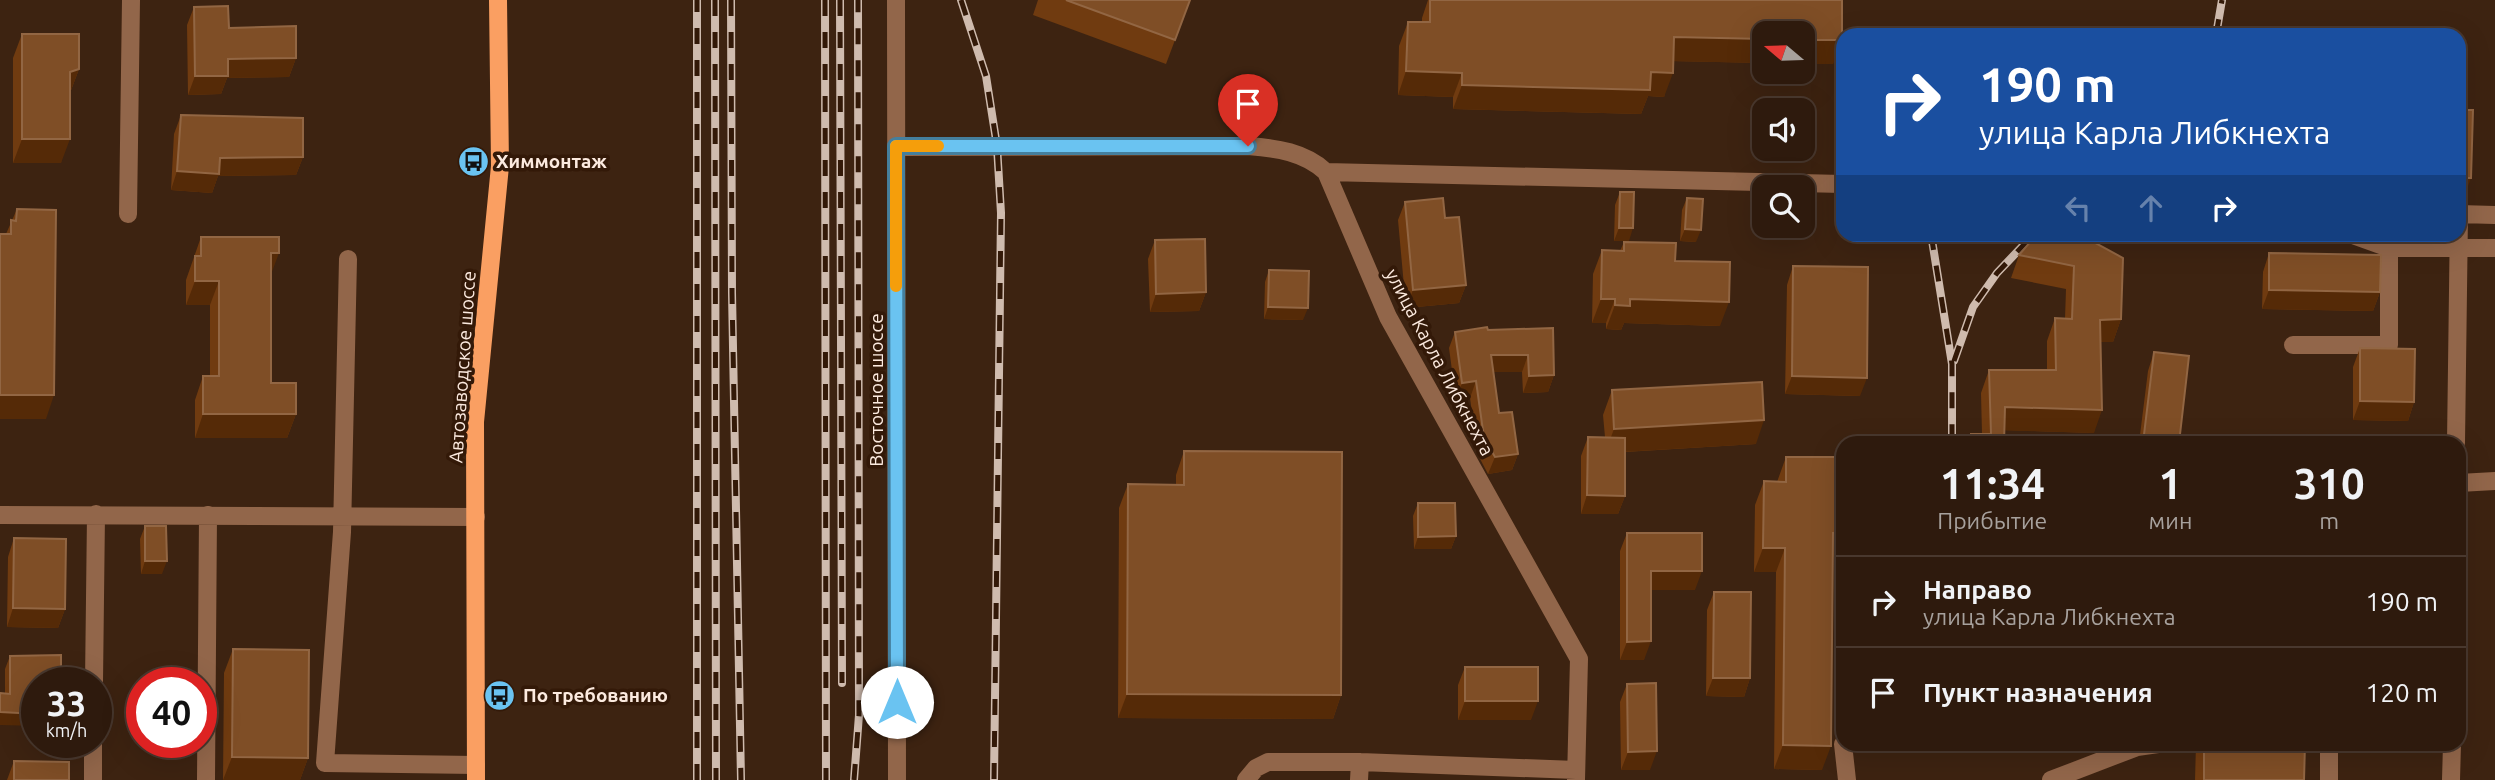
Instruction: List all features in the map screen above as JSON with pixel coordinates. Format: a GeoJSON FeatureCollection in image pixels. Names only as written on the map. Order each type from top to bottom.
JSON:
{"type":"FeatureCollection","features":[{"type":"Feature","properties":{"kind":"main road","name":"Автозаводское шоссе"},"geometry":{"type":"LineString","coordinates":[[476,772],[476,409],[500,166],[498,0]]}},
{"type":"Feature","properties":{"kind":"street"},"geometry":{"type":"LineString","coordinates":[[128,214],[131,0]]}},
{"type":"Feature","properties":{"kind":"street","name":"Восточное шоссе"},"geometry":{"type":"LineString","coordinates":[[896,0],[897,780]]}},
{"type":"Feature","properties":{"kind":"street"},"geometry":{"type":"LineString","coordinates":[[896,146],[1265,147],[1301,155],[1326,172],[1836,184]]}},
{"type":"Feature","properties":{"kind":"street","name":"улица Карла Либкнехта"},"geometry":{"type":"LineString","coordinates":[[1326,172],[1388,317],[1579,659],[1576,775]]}},
{"type":"Feature","properties":{"kind":"street"},"geometry":{"type":"LineString","coordinates":[[2466,214],[2495,215]]}},
{"type":"Feature","properties":{"kind":"street"},"geometry":{"type":"LineString","coordinates":[[2372,242],[2389,248],[2495,248]]}},
{"type":"Feature","properties":{"kind":"street"},"geometry":{"type":"LineString","coordinates":[[2456,436],[2459,242]]}},
{"type":"Feature","properties":{"kind":"street"},"geometry":{"type":"LineString","coordinates":[[2293,345],[2389,345],[2389,248]]}},
{"type":"Feature","properties":{"kind":"street"},"geometry":{"type":"LineString","coordinates":[[348,258],[343,516],[325,763],[476,772]]}},
{"type":"Feature","properties":{"kind":"street"},"geometry":{"type":"LineString","coordinates":[[2466,483],[2495,481]]}},
{"type":"Feature","properties":{"kind":"street"},"geometry":{"type":"LineString","coordinates":[[94,667],[96,514]]}},
{"type":"Feature","properties":{"kind":"street"},"geometry":{"type":"LineString","coordinates":[[0,515],[476,517]]}},
{"type":"Feature","properties":{"kind":"street"},"geometry":{"type":"LineString","coordinates":[[206,780],[208,515]]}},
{"type":"Feature","properties":{"kind":"street"},"geometry":{"type":"LineString","coordinates":[[1843,751],[1843,769],[1847,780]]}},
{"type":"Feature","properties":{"kind":"street"},"geometry":{"type":"LineString","coordinates":[[2051,780],[2127,751]]}},
{"type":"Feature","properties":{"kind":"street"},"geometry":{"type":"LineString","coordinates":[[2329,751],[2329,780]]}},
{"type":"Feature","properties":{"kind":"street"},"geometry":{"type":"LineString","coordinates":[[2451,780],[2452,751]]}},
{"type":"Feature","properties":{"kind":"street"},"geometry":{"type":"LineString","coordinates":[[93,758],[93,780]]}},
{"type":"Feature","properties":{"kind":"street"},"geometry":{"type":"LineString","coordinates":[[1246,780],[1256,768],[1268,762],[1359,771],[1576,775]]}},
{"type":"Feature","properties":{"kind":"building"},"geometry":{"type":"Polygon","coordinates":[[[1066,0],[1190,0],[1175,40],[1066,0]]]}},
{"type":"Feature","properties":{"kind":"building"},"geometry":{"type":"Polygon","coordinates":[[[1430,0],[1842,0],[1842,28],[1836,28],[1836,40],[1815,40],[1815,21],[1752,21],[1752,39],[1674,37],[1673,73],[1651,72],[1650,90],[1462,85],[1462,73],[1406,71],[1408,22],[1430,22],[1430,0]]]}},
{"type":"Feature","properties":{"kind":"building"},"geometry":{"type":"Polygon","coordinates":[[[228,6],[229,28],[296,26],[296,58],[228,59],[228,76],[195,76],[194,7],[228,6]]]}},
{"type":"Feature","properties":{"kind":"building"},"geometry":{"type":"Polygon","coordinates":[[[22,34],[79,34],[79,69],[70,72],[70,139],[22,139],[22,34]]]}},
{"type":"Feature","properties":{"kind":"building"},"geometry":{"type":"Polygon","coordinates":[[[2466,110],[2473,110],[2471,178],[2466,178],[2466,110]]]}},
{"type":"Feature","properties":{"kind":"building"},"geometry":{"type":"Polygon","coordinates":[[[181,115],[303,118],[303,157],[220,158],[219,174],[177,171],[181,115]]]}},
{"type":"Feature","properties":{"kind":"building"},"geometry":{"type":"Polygon","coordinates":[[[1620,192],[1634,192],[1633,228],[1619,228],[1620,192]]]}},
{"type":"Feature","properties":{"kind":"building"},"geometry":{"type":"Polygon","coordinates":[[[1443,198],[1445,218],[1459,217],[1466,285],[1413,290],[1405,202],[1443,198]]]}},
{"type":"Feature","properties":{"kind":"building"},"geometry":{"type":"Polygon","coordinates":[[[1687,198],[1703,199],[1701,230],[1685,229],[1687,198]]]}},
{"type":"Feature","properties":{"kind":"building"},"geometry":{"type":"Polygon","coordinates":[[[17,209],[56,210],[54,395],[0,395],[0,234],[11,234],[11,220],[16,221],[17,209]]]}},
{"type":"Feature","properties":{"kind":"building"},"geometry":{"type":"Polygon","coordinates":[[[201,237],[279,237],[279,253],[271,253],[271,383],[296,383],[296,414],[203,414],[203,376],[219,376],[219,281],[195,281],[195,256],[201,256],[201,237]]]}},
{"type":"Feature","properties":{"kind":"building"},"geometry":{"type":"Polygon","coordinates":[[[1205,239],[1206,292],[1156,294],[1155,240],[1205,239]]]}},
{"type":"Feature","properties":{"kind":"building"},"geometry":{"type":"Polygon","coordinates":[[[1624,242],[1676,243],[1675,261],[1730,262],[1729,302],[1630,299],[1630,306],[1615,305],[1615,299],[1601,299],[1602,250],[1624,251],[1624,242]]]}},
{"type":"Feature","properties":{"kind":"building"},"geometry":{"type":"Polygon","coordinates":[[[2030,242],[2094,242],[2123,258],[2121,319],[2100,320],[2102,410],[2005,407],[2004,436],[1971,436],[1991,434],[1989,370],[2056,370],[2055,318],[2072,319],[2074,266],[2019,255],[2030,242]]]}},
{"type":"Feature","properties":{"kind":"building"},"geometry":{"type":"Polygon","coordinates":[[[2269,253],[2381,255],[2380,292],[2269,290],[2269,253]]]}},
{"type":"Feature","properties":{"kind":"building"},"geometry":{"type":"Polygon","coordinates":[[[1793,266],[1868,267],[1867,378],[1792,376],[1793,266]]]}},
{"type":"Feature","properties":{"kind":"building"},"geometry":{"type":"Polygon","coordinates":[[[1269,270],[1309,271],[1308,308],[1268,307],[1269,270]]]}},
{"type":"Feature","properties":{"kind":"building"},"geometry":{"type":"Polygon","coordinates":[[[1487,327],[1488,330],[1553,328],[1554,375],[1529,376],[1528,355],[1491,355],[1499,413],[1512,412],[1518,454],[1495,457],[1484,438],[1476,381],[1462,383],[1455,332],[1487,327]]]}},
{"type":"Feature","properties":{"kind":"building"},"geometry":{"type":"Polygon","coordinates":[[[2360,348],[2415,349],[2414,402],[2360,401],[2360,348]]]}},
{"type":"Feature","properties":{"kind":"building"},"geometry":{"type":"Polygon","coordinates":[[[2154,352],[2189,356],[2180,436],[2144,436],[2154,352]]]}},
{"type":"Feature","properties":{"kind":"building"},"geometry":{"type":"Polygon","coordinates":[[[1762,382],[1764,420],[1614,429],[1612,390],[1762,382]]]}},
{"type":"Feature","properties":{"kind":"building"},"geometry":{"type":"Polygon","coordinates":[[[1588,437],[1625,438],[1625,496],[1587,495],[1588,437]]]}},
{"type":"Feature","properties":{"kind":"building"},"geometry":{"type":"Polygon","coordinates":[[[1184,451],[1342,452],[1341,695],[1127,694],[1128,484],[1184,485],[1184,451]]]}},
{"type":"Feature","properties":{"kind":"building"},"geometry":{"type":"Polygon","coordinates":[[[1786,457],[1836,457],[1831,746],[1783,745],[1785,548],[1763,548],[1764,481],[1786,482],[1786,457]]]}},
{"type":"Feature","properties":{"kind":"building"},"geometry":{"type":"Polygon","coordinates":[[[1418,503],[1455,503],[1456,536],[1418,537],[1418,503]]]}},
{"type":"Feature","properties":{"kind":"building"},"geometry":{"type":"Polygon","coordinates":[[[145,526],[166,526],[167,561],[145,561],[145,526]]]}},
{"type":"Feature","properties":{"kind":"building"},"geometry":{"type":"Polygon","coordinates":[[[1627,533],[1702,533],[1702,571],[1651,571],[1651,641],[1627,642],[1627,533]]]}},
{"type":"Feature","properties":{"kind":"building"},"geometry":{"type":"Polygon","coordinates":[[[14,538],[66,539],[65,609],[13,608],[14,538]]]}},
{"type":"Feature","properties":{"kind":"building"},"geometry":{"type":"Polygon","coordinates":[[[1714,592],[1751,592],[1750,678],[1713,678],[1714,592]]]}},
{"type":"Feature","properties":{"kind":"building"},"geometry":{"type":"Polygon","coordinates":[[[233,649],[309,650],[308,758],[232,757],[233,649]]]}},
{"type":"Feature","properties":{"kind":"building"},"geometry":{"type":"Polygon","coordinates":[[[61,655],[61,667],[21,667],[21,713],[0,712],[0,693],[10,694],[10,656],[61,655]]]}},
{"type":"Feature","properties":{"kind":"building"},"geometry":{"type":"Polygon","coordinates":[[[1465,667],[1538,667],[1538,701],[1465,701],[1465,667]]]}},
{"type":"Feature","properties":{"kind":"building"},"geometry":{"type":"Polygon","coordinates":[[[1656,683],[1657,751],[1628,752],[1627,684],[1656,683]]]}},
{"type":"Feature","properties":{"kind":"building"},"geometry":{"type":"Polygon","coordinates":[[[2204,751],[2305,751],[2304,780],[2204,780],[2204,751]]]}},
{"type":"Feature","properties":{"kind":"building"},"geometry":{"type":"Polygon","coordinates":[[[14,761],[69,762],[69,780],[14,780],[14,761]]]}},
{"type":"Feature","properties":{"kind":"railway"},"geometry":{"type":"LineString","coordinates":[[697,0],[697,780]]}},
{"type":"Feature","properties":{"kind":"railway"},"geometry":{"type":"LineString","coordinates":[[715,0],[716,780]]}},
{"type":"Feature","properties":{"kind":"railway"},"geometry":{"type":"LineString","coordinates":[[731,0],[732,293],[741,780]]}},
{"type":"Feature","properties":{"kind":"railway"},"geometry":{"type":"LineString","coordinates":[[825,0],[826,780]]}},
{"type":"Feature","properties":{"kind":"railway"},"geometry":{"type":"LineString","coordinates":[[840,0],[842,683]]}},
{"type":"Feature","properties":{"kind":"railway"},"geometry":{"type":"LineString","coordinates":[[854,780],[859,715],[858,0]]}},
{"type":"Feature","properties":{"kind":"railway"},"geometry":{"type":"LineString","coordinates":[[961,0],[986,76],[997,146],[1001,213],[994,780]]}},
{"type":"Feature","properties":{"kind":"railway"},"geometry":{"type":"LineString","coordinates":[[2217,28],[2222,0]]}},
{"type":"Feature","properties":{"kind":"railway"},"geometry":{"type":"LineString","coordinates":[[1932,242],[1952,364],[1952,436]]}},
{"type":"Feature","properties":{"kind":"railway"},"geometry":{"type":"LineString","coordinates":[[1954,361],[1973,307],[1997,273],[2026,242]]}},
{"type":"Feature","properties":{"kind":"slow traffic"},"geometry":{"type":"LineString","coordinates":[[896,286],[896,146],[938,146]]}},
{"type":"Feature","properties":{"kind":"place","name":"Химмонтаж"},"geometry":{"type":"Point","coordinates":[473,161]}},
{"type":"Feature","properties":{"kind":"place","name":"По требованию"},"geometry":{"type":"Point","coordinates":[500,695]}},
{"type":"Feature","properties":{"kind":"route"},"geometry":{"type":"LineString","coordinates":[[897,702],[896,146],[1248,146]]}}]}
